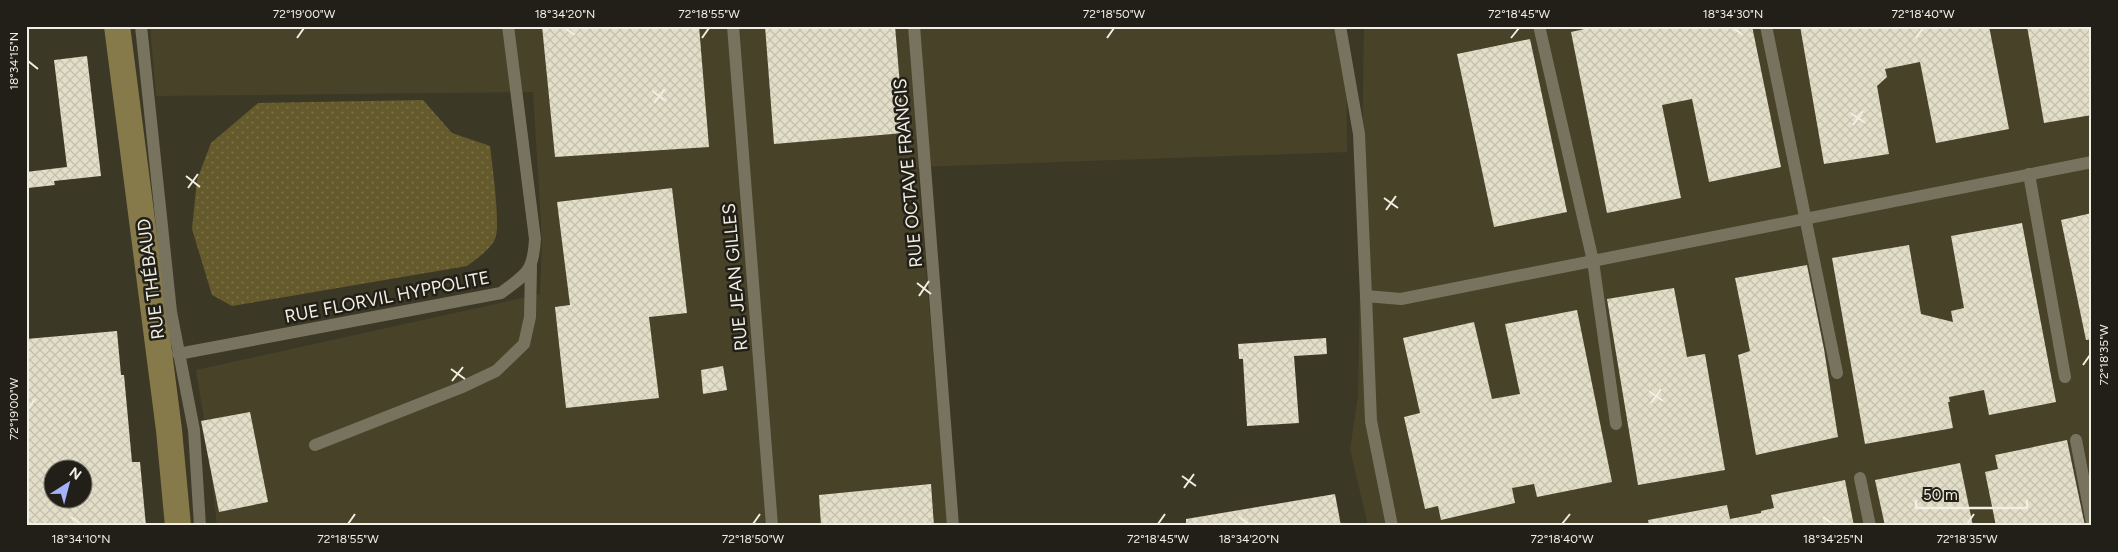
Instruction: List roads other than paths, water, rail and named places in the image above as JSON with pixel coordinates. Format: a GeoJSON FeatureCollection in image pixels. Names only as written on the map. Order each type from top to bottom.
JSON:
{"type":"FeatureCollection","features":[{"type":"Feature","properties":{"kind":"street","name":"RUE THÉBAUD"},"geometry":{"type":"LineString","coordinates":[[141,26],[171,312],[194,430],[200,526]]}},
{"type":"Feature","properties":{"kind":"street"},"geometry":{"type":"LineString","coordinates":[[315,445],[460,388],[496,371],[524,344],[530,317],[531,267],[535,239],[508,26]]}},
{"type":"Feature","properties":{"kind":"street","name":"RUE JEAN GILLES"},"geometry":{"type":"LineString","coordinates":[[733,26],[772,526]]}},
{"type":"Feature","properties":{"kind":"street","name":"RUE OCTAVE FRANCIS"},"geometry":{"type":"LineString","coordinates":[[914,26],[954,526]]}},
{"type":"Feature","properties":{"kind":"street"},"geometry":{"type":"LineString","coordinates":[[1340,26],[1359,134],[1371,421],[1392,526]]}},
{"type":"Feature","properties":{"kind":"street"},"geometry":{"type":"LineString","coordinates":[[1766,26],[1837,373]]}},
{"type":"Feature","properties":{"kind":"street"},"geometry":{"type":"LineString","coordinates":[[1540,30],[1593,261],[1616,424]]}},
{"type":"Feature","properties":{"kind":"street"},"geometry":{"type":"LineString","coordinates":[[1366,296],[1401,299],[2092,162]]}},
{"type":"Feature","properties":{"kind":"street"},"geometry":{"type":"LineString","coordinates":[[2028,174],[2065,377]]}},
{"type":"Feature","properties":{"kind":"street","name":"RUE FLORVIL HYPPOLITE"},"geometry":{"type":"LineString","coordinates":[[178,354],[501,293],[522,277],[531,267]]}},
{"type":"Feature","properties":{"kind":"street"},"geometry":{"type":"LineString","coordinates":[[2076,440],[2092,523]]}},
{"type":"Feature","properties":{"kind":"street"},"geometry":{"type":"LineString","coordinates":[[1860,478],[1870,526]]}},
{"type":"Feature","properties":{"kind":"waterway"},"geometry":{"type":"LineString","coordinates":[[117,26],[169,430],[178,526]]}}]}
